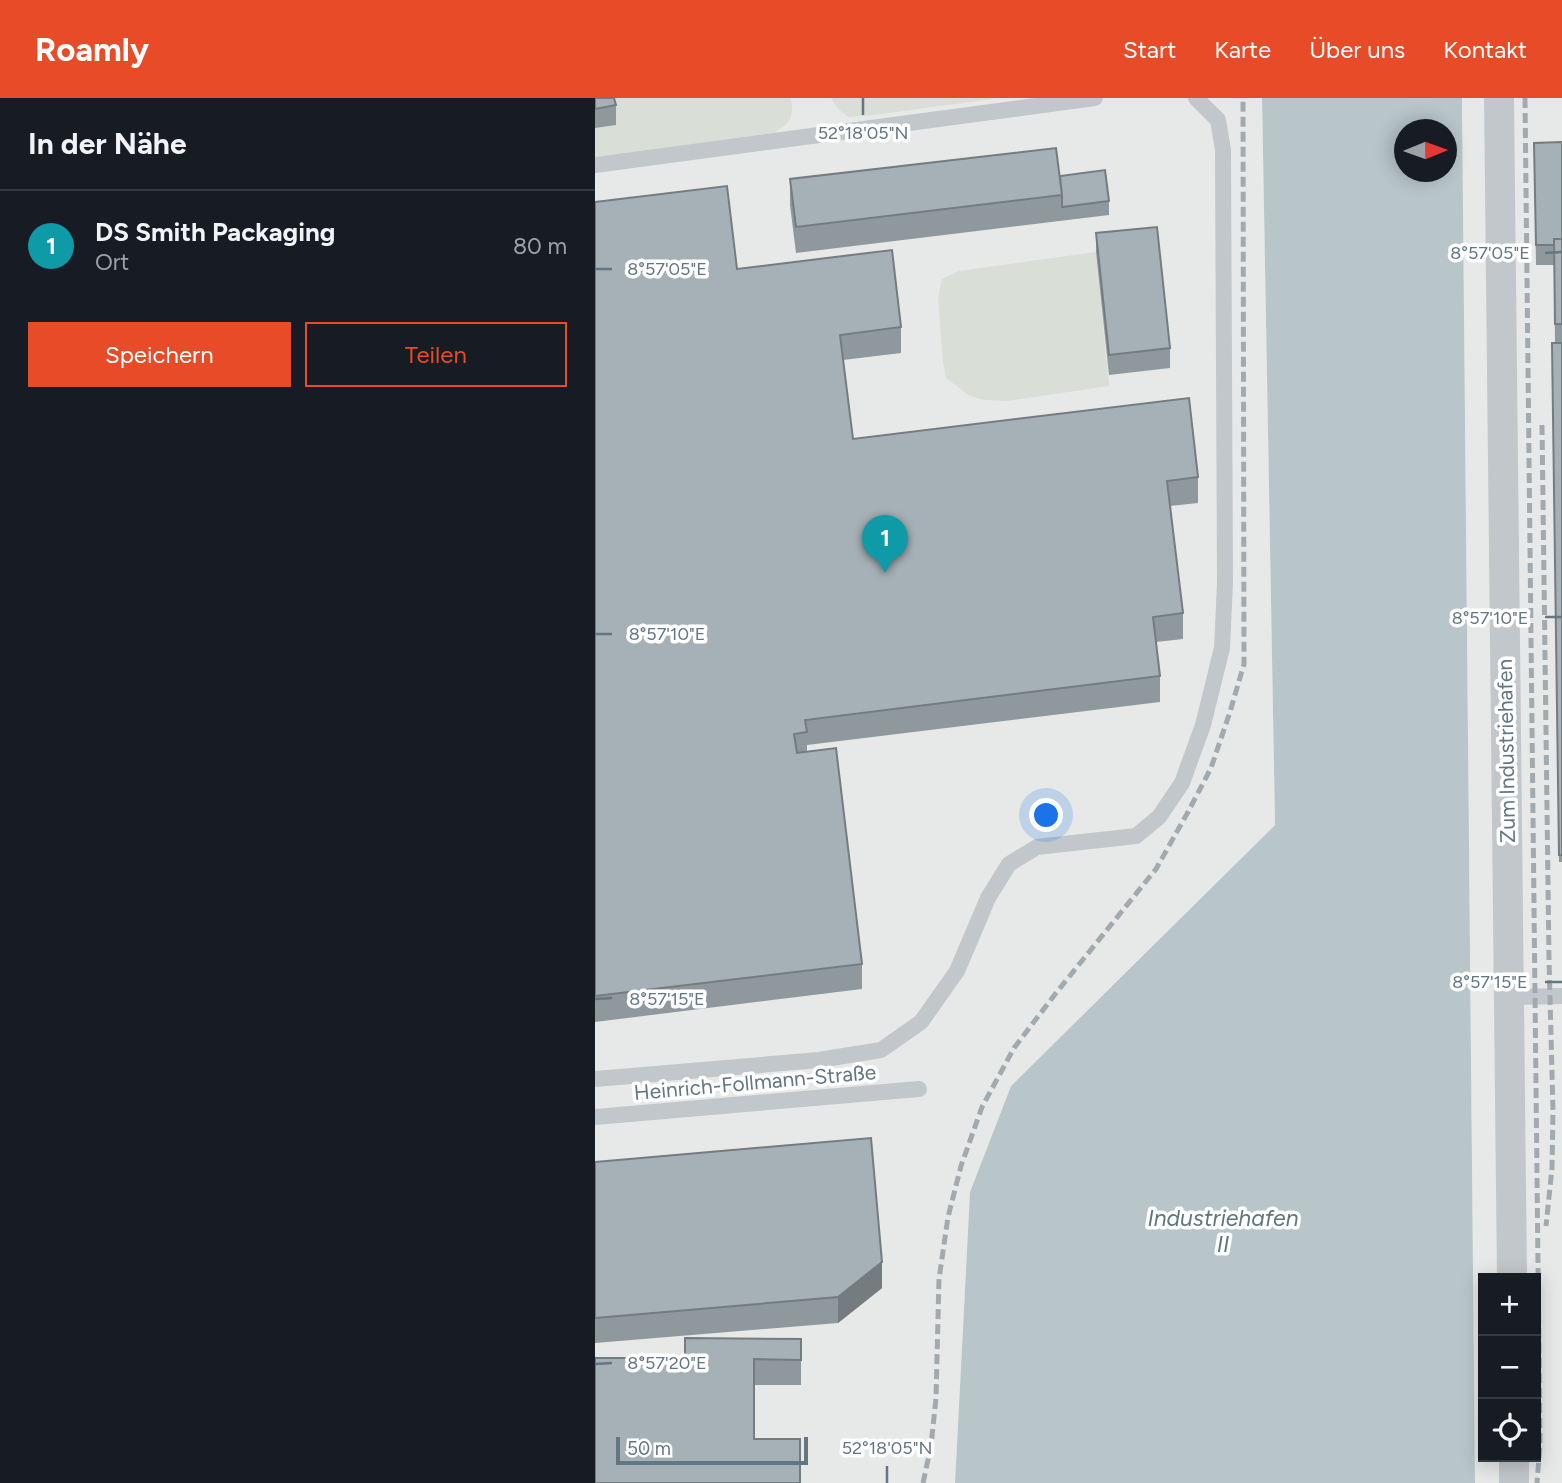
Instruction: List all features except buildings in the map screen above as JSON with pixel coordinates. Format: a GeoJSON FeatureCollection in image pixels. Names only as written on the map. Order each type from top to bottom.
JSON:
{"type":"FeatureCollection","features":[{"type":"Feature","properties":{"kind":"street","name":"Zum Industriehafen"},"geometry":{"type":"LineString","coordinates":[[1499,98],[1512,1273]]}},
{"type":"Feature","properties":{"kind":"street"},"geometry":{"type":"LineString","coordinates":[[1514,1462],[1514,1483]]}},
{"type":"Feature","properties":{"kind":"lane"},"geometry":{"type":"LineString","coordinates":[[595,166],[1095,98]]}},
{"type":"Feature","properties":{"kind":"lane"},"geometry":{"type":"LineString","coordinates":[[595,1079],[819,1060],[881,1049],[921,1022],[957,971],[988,898],[1009,863],[1037,847],[1136,836],[1159,817],[1182,783],[1203,725],[1222,648],[1225,583],[1223,150],[1218,120],[1196,98]]}},
{"type":"Feature","properties":{"kind":"lane"},"geometry":{"type":"LineString","coordinates":[[1509,997],[1562,996]]}},
{"type":"Feature","properties":{"kind":"lane","name":"Heinrich-Follmann-Straße"},"geometry":{"type":"LineString","coordinates":[[595,1117],[919,1089]]}},
{"type":"Feature","properties":{"kind":"shaded area"},"geometry":{"type":"Polygon","coordinates":[[[595,98],[1262,98],[1275,825],[1011,1086],[970,1192],[955,1483],[595,1483],[595,98]]]}},
{"type":"Feature","properties":{"kind":"shaded area"},"geometry":{"type":"Polygon","coordinates":[[[595,98],[791,98],[792,111],[788,123],[774,133],[595,157],[595,98]]]}},
{"type":"Feature","properties":{"kind":"shaded area"},"geometry":{"type":"Polygon","coordinates":[[[831,98],[999,98],[848,117],[837,108],[831,98]]]}},
{"type":"Feature","properties":{"kind":"shaded area"},"geometry":{"type":"Polygon","coordinates":[[[1462,98],[1562,98],[1562,1483],[1475,1483],[1462,98]]]}},
{"type":"Feature","properties":{"kind":"shaded area"},"geometry":{"type":"Polygon","coordinates":[[[1096,252],[1109,386],[1008,401],[985,400],[970,396],[946,378],[938,299],[942,279],[959,271],[1096,252]]]}},
{"type":"Feature","properties":{"kind":"water","name":"Industriehafen II"},"geometry":{"type":"Polygon","coordinates":[[[1262,98],[1462,98],[1475,1483],[955,1483],[970,1192],[1011,1086],[1275,825],[1262,98]]]}},
{"type":"Feature","properties":{"kind":"railway"},"geometry":{"type":"LineString","coordinates":[[923,1483],[931,1446],[936,1398],[939,1279],[948,1217],[961,1166],[982,1107],[1014,1048],[1156,869],[1211,768],[1244,664],[1243,98]]}},
{"type":"Feature","properties":{"kind":"railway"},"geometry":{"type":"LineString","coordinates":[[1525,98],[1540,1444],[1537,1483]]}},
{"type":"Feature","properties":{"kind":"railway"},"geometry":{"type":"LineString","coordinates":[[1542,425],[1553,1111],[1552,1168],[1546,1226]]}},
{"type":"Feature","properties":{"kind":"place","name":"DS Smith Packaging"},"geometry":{"type":"Point","coordinates":[885,573]}}]}
